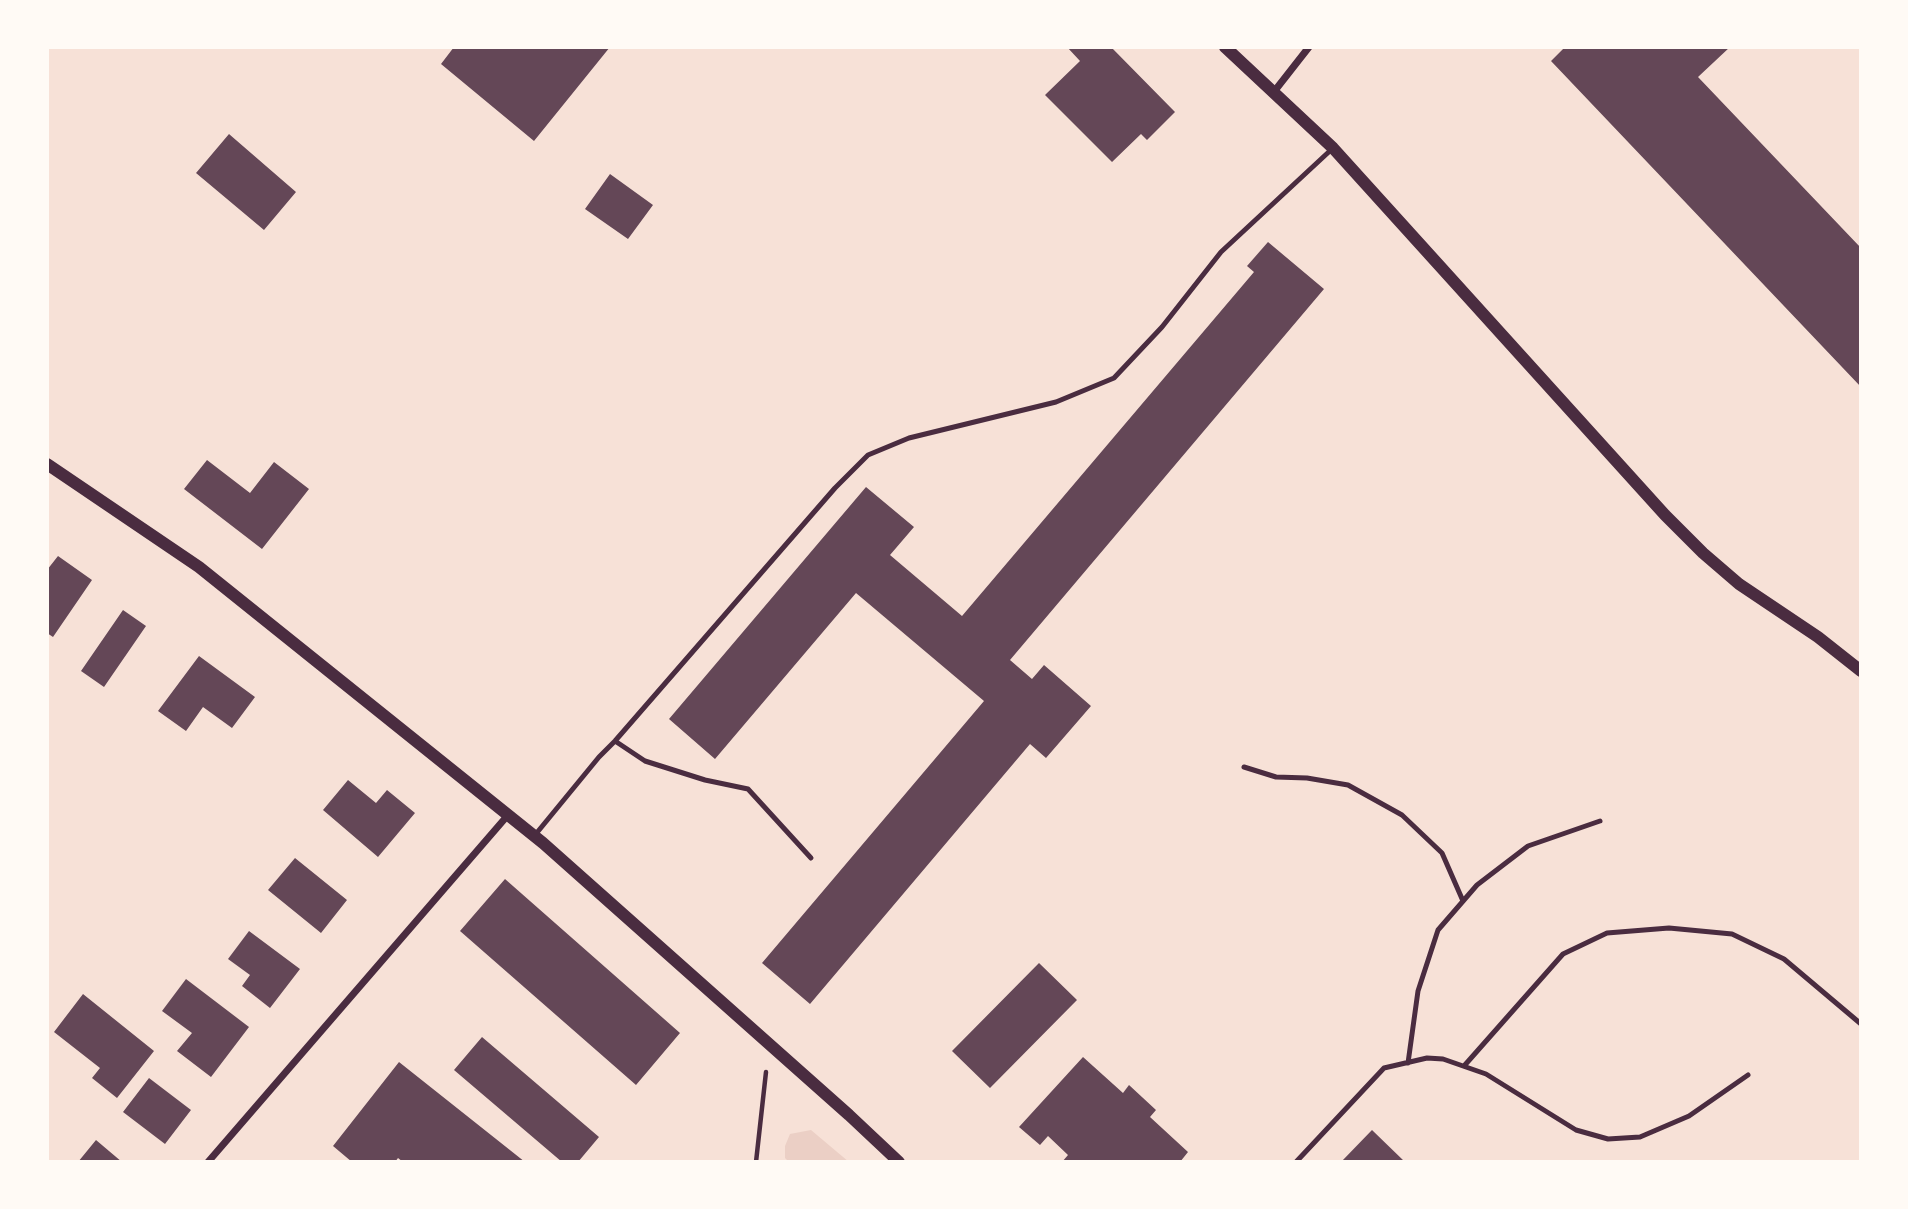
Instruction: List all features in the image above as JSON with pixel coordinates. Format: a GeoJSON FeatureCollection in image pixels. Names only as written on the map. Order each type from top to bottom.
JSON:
{"type":"FeatureCollection","features":[{"type":"Feature","properties":{"kind":"street"},"geometry":{"type":"LineString","coordinates":[[1225,47],[1333,148],[1703,553],[1739,584],[1818,637],[1861,671]]}},
{"type":"Feature","properties":{"kind":"street"},"geometry":{"type":"LineString","coordinates":[[1273,93],[1309,47]]}},
{"type":"Feature","properties":{"kind":"street"},"geometry":{"type":"LineString","coordinates":[[47,464],[199,568],[534,836],[899,1162]]}},
{"type":"Feature","properties":{"kind":"street"},"geometry":{"type":"LineString","coordinates":[[208,1162],[508,815]]}},
{"type":"Feature","properties":{"kind":"lane"},"geometry":{"type":"LineString","coordinates":[[534,836],[599,757],[835,488],[868,454],[909,439],[1056,402],[1114,378],[1161,327],[1221,252],[1333,148]]}},
{"type":"Feature","properties":{"kind":"lane"},"geometry":{"type":"LineString","coordinates":[[615,741],[645,761],[705,780],[748,789],[811,858]]}},
{"type":"Feature","properties":{"kind":"lane"},"geometry":{"type":"LineString","coordinates":[[1244,767],[1276,777],[1307,778],[1348,785],[1402,815],[1442,853],[1463,901]]}},
{"type":"Feature","properties":{"kind":"lane"},"geometry":{"type":"LineString","coordinates":[[1408,1063],[1418,991],[1438,930],[1477,884],[1528,846],[1600,821]]}},
{"type":"Feature","properties":{"kind":"lane"},"geometry":{"type":"LineString","coordinates":[[1464,1066],[1563,954],[1607,933],[1669,928],[1732,934],[1784,959],[1861,1024]]}},
{"type":"Feature","properties":{"kind":"lane"},"geometry":{"type":"LineString","coordinates":[[1296,1162],[1384,1068],[1427,1058],[1443,1059],[1486,1074],[1576,1130],[1608,1139],[1640,1137],[1689,1116],[1748,1074]]}},
{"type":"Feature","properties":{"kind":"path"},"geometry":{"type":"LineString","coordinates":[[756,1162],[769,1044]]}},
{"type":"Feature","properties":{"kind":"shaded area"},"geometry":{"type":"Polygon","coordinates":[[[811,1130],[849,1162],[789,1162],[785,1158],[785,1146],[790,1134],[811,1130]]]}},
{"type":"Feature","properties":{"kind":"building"},"geometry":{"type":"Polygon","coordinates":[[[454,47],[610,47],[534,141],[441,64],[454,47]]]}},
{"type":"Feature","properties":{"kind":"building"},"geometry":{"type":"Polygon","coordinates":[[[1067,47],[1111,47],[1175,112],[1147,140],[1141,134],[1112,162],[1045,95],[1080,61],[1067,47]]]}},
{"type":"Feature","properties":{"kind":"building"},"geometry":{"type":"Polygon","coordinates":[[[1565,47],[1730,47],[1698,77],[1861,248],[1861,387],[1551,61],[1565,47]]]}},
{"type":"Feature","properties":{"kind":"building"},"geometry":{"type":"Polygon","coordinates":[[[229,134],[296,192],[264,230],[196,173],[229,134]]]}},
{"type":"Feature","properties":{"kind":"building"},"geometry":{"type":"Polygon","coordinates":[[[610,174],[653,205],[628,239],[585,209],[610,174]]]}},
{"type":"Feature","properties":{"kind":"building"},"geometry":{"type":"Polygon","coordinates":[[[1268,242],[1324,289],[1010,660],[1032,679],[1044,665],[1091,706],[1046,758],[1030,744],[810,1004],[762,963],[984,701],[856,593],[715,759],[669,719],[866,487],[914,527],[890,555],[962,616],[1254,272],[1247,266],[1268,242]]]}},
{"type":"Feature","properties":{"kind":"building"},"geometry":{"type":"Polygon","coordinates":[[[207,460],[250,493],[274,462],[309,489],[262,549],[184,489],[207,460]]]}},
{"type":"Feature","properties":{"kind":"building"},"geometry":{"type":"Polygon","coordinates":[[[58,556],[92,580],[53,637],[47,633],[47,570],[58,556]]]}},
{"type":"Feature","properties":{"kind":"building"},"geometry":{"type":"Polygon","coordinates":[[[123,610],[146,626],[104,687],[81,671],[123,610]]]}},
{"type":"Feature","properties":{"kind":"building"},"geometry":{"type":"Polygon","coordinates":[[[199,656],[255,697],[232,728],[203,707],[186,731],[158,711],[199,656]]]}},
{"type":"Feature","properties":{"kind":"building"},"geometry":{"type":"Polygon","coordinates":[[[348,780],[376,803],[387,790],[415,813],[378,857],[323,810],[348,780]]]}},
{"type":"Feature","properties":{"kind":"building"},"geometry":{"type":"Polygon","coordinates":[[[295,858],[347,900],[321,933],[268,890],[295,858]]]}},
{"type":"Feature","properties":{"kind":"building"},"geometry":{"type":"Polygon","coordinates":[[[505,879],[680,1033],[636,1085],[460,931],[505,879]]]}},
{"type":"Feature","properties":{"kind":"building"},"geometry":{"type":"Polygon","coordinates":[[[249,931],[300,969],[270,1008],[242,986],[250,975],[228,959],[249,931]]]}},
{"type":"Feature","properties":{"kind":"building"},"geometry":{"type":"Polygon","coordinates":[[[1039,963],[1077,1000],[990,1088],[952,1051],[1039,963]]]}},
{"type":"Feature","properties":{"kind":"building"},"geometry":{"type":"Polygon","coordinates":[[[186,979],[249,1027],[211,1077],[177,1051],[192,1033],[162,1011],[186,979]]]}},
{"type":"Feature","properties":{"kind":"building"},"geometry":{"type":"Polygon","coordinates":[[[83,994],[154,1051],[117,1098],[92,1078],[100,1068],[54,1032],[83,994]]]}},
{"type":"Feature","properties":{"kind":"building"},"geometry":{"type":"Polygon","coordinates":[[[482,1037],[599,1137],[578,1162],[562,1162],[454,1070],[482,1037]]]}},
{"type":"Feature","properties":{"kind":"building"},"geometry":{"type":"Polygon","coordinates":[[[1083,1057],[1123,1093],[1129,1085],[1156,1110],[1150,1117],[1188,1152],[1180,1162],[1062,1162],[1068,1155],[1048,1136],[1040,1145],[1019,1127],[1083,1057]]]}},
{"type":"Feature","properties":{"kind":"building"},"geometry":{"type":"Polygon","coordinates":[[[399,1062],[525,1162],[403,1162],[398,1158],[395,1162],[352,1162],[333,1146],[399,1062]]]}},
{"type":"Feature","properties":{"kind":"building"},"geometry":{"type":"Polygon","coordinates":[[[149,1078],[191,1110],[165,1144],[123,1112],[149,1078]]]}},
{"type":"Feature","properties":{"kind":"building"},"geometry":{"type":"Polygon","coordinates":[[[1372,1130],[1405,1162],[1341,1162],[1372,1130]]]}},
{"type":"Feature","properties":{"kind":"building"},"geometry":{"type":"Polygon","coordinates":[[[96,1140],[122,1162],[78,1162],[96,1140]]]}}]}
